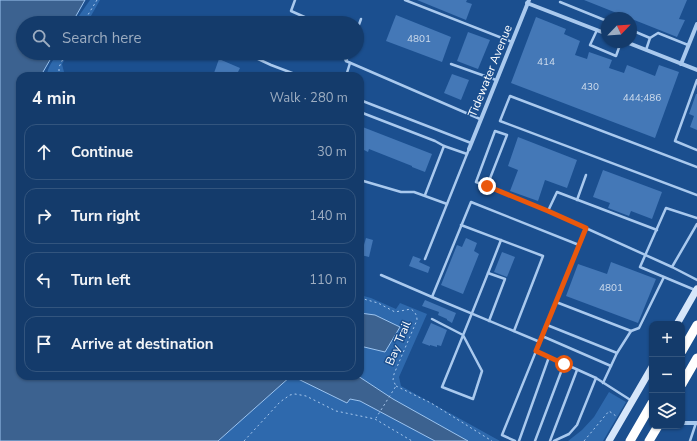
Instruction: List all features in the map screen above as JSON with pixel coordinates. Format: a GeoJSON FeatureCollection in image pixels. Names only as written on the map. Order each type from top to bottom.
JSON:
{"type":"FeatureCollection","features":[{"type":"Feature","properties":{"kind":"highway"},"geometry":{"type":"LineString","coordinates":[[685,346],[697,325]]}},
{"type":"Feature","properties":{"kind":"highway"},"geometry":{"type":"LineString","coordinates":[[685,379],[697,358]]}},
{"type":"Feature","properties":{"kind":"highway"},"geometry":{"type":"LineString","coordinates":[[630,441],[649,408]]}},
{"type":"Feature","properties":{"kind":"highway"},"geometry":{"type":"LineString","coordinates":[[649,441],[656,429]]}},
{"type":"Feature","properties":{"kind":"main road"},"geometry":{"type":"LineString","coordinates":[[679,321],[696,290]]}},
{"type":"Feature","properties":{"kind":"main road"},"geometry":{"type":"LineString","coordinates":[[609,441],[649,372]]}},
{"type":"Feature","properties":{"kind":"street","name":"Tidewater Avenue"},"geometry":{"type":"LineString","coordinates":[[468,152],[528,2]]}},
{"type":"Feature","properties":{"kind":"street"},"geometry":{"type":"LineString","coordinates":[[528,2],[601,32]]}},
{"type":"Feature","properties":{"kind":"street"},"geometry":{"type":"LineString","coordinates":[[681,64],[697,24]]}},
{"type":"Feature","properties":{"kind":"street"},"geometry":{"type":"LineString","coordinates":[[637,46],[697,70]]}},
{"type":"Feature","properties":{"kind":"street"},"geometry":{"type":"LineString","coordinates":[[685,423],[697,423]]}},
{"type":"Feature","properties":{"kind":"lane"},"geometry":{"type":"LineString","coordinates":[[295,0],[290,11],[302,16]]}},
{"type":"Feature","properties":{"kind":"lane"},"geometry":{"type":"LineString","coordinates":[[405,0],[512,42]]}},
{"type":"Feature","properties":{"kind":"lane"},"geometry":{"type":"LineString","coordinates":[[560,2],[601,19]]}},
{"type":"Feature","properties":{"kind":"lane"},"geometry":{"type":"LineString","coordinates":[[596,30],[590,45],[616,56],[619,48]]}},
{"type":"Feature","properties":{"kind":"lane"},"geometry":{"type":"LineString","coordinates":[[637,33],[650,38]]}},
{"type":"Feature","properties":{"kind":"lane"},"geometry":{"type":"LineString","coordinates":[[646,50],[650,38],[658,33],[689,45]]}},
{"type":"Feature","properties":{"kind":"lane"},"geometry":{"type":"LineString","coordinates":[[260,60],[289,72]]}},
{"type":"Feature","properties":{"kind":"lane"},"geometry":{"type":"LineString","coordinates":[[346,61],[481,119]]}},
{"type":"Feature","properties":{"kind":"lane"},"geometry":{"type":"LineString","coordinates":[[347,72],[350,63]]}},
{"type":"Feature","properties":{"kind":"lane"},"geometry":{"type":"LineString","coordinates":[[451,64],[496,80]]}},
{"type":"Feature","properties":{"kind":"lane"},"geometry":{"type":"LineString","coordinates":[[697,80],[675,141],[697,150]]}},
{"type":"Feature","properties":{"kind":"lane"},"geometry":{"type":"LineString","coordinates":[[697,167],[510,96],[500,121],[697,195]]}},
{"type":"Feature","properties":{"kind":"lane"},"geometry":{"type":"LineString","coordinates":[[364,102],[472,143]]}},
{"type":"Feature","properties":{"kind":"lane"},"geometry":{"type":"LineString","coordinates":[[364,114],[435,141],[444,146],[468,152],[425,259]]}},
{"type":"Feature","properties":{"kind":"lane"},"geometry":{"type":"LineString","coordinates":[[487,186],[507,136],[495,131],[476,182],[548,211],[672,266],[697,280]]}},
{"type":"Feature","properties":{"kind":"lane"},"geometry":{"type":"LineString","coordinates":[[425,195],[444,146]]}},
{"type":"Feature","properties":{"kind":"lane"},"geometry":{"type":"LineString","coordinates":[[577,200],[586,175]]}},
{"type":"Feature","properties":{"kind":"lane"},"geometry":{"type":"LineString","coordinates":[[364,181],[401,192],[414,192],[425,195],[447,204]]}},
{"type":"Feature","properties":{"kind":"lane"},"geometry":{"type":"LineString","coordinates":[[548,211],[557,192],[657,230]]}},
{"type":"Feature","properties":{"kind":"lane"},"geometry":{"type":"LineString","coordinates":[[432,297],[471,202],[579,245]]}},
{"type":"Feature","properties":{"kind":"lane"},"geometry":{"type":"LineString","coordinates":[[696,290],[640,266],[666,208],[697,218]]}},
{"type":"Feature","properties":{"kind":"lane"},"geometry":{"type":"LineString","coordinates":[[672,266],[697,224]]}},
{"type":"Feature","properties":{"kind":"lane"},"geometry":{"type":"LineString","coordinates":[[461,225],[543,256],[514,331]]}},
{"type":"Feature","properties":{"kind":"lane"},"geometry":{"type":"LineString","coordinates":[[515,441],[502,435],[586,228]]}},
{"type":"Feature","properties":{"kind":"lane"},"geometry":{"type":"LineString","coordinates":[[432,319],[463,335],[482,371],[472,399],[442,387],[463,335],[472,314],[501,240]]}},
{"type":"Feature","properties":{"kind":"lane"},"geometry":{"type":"LineString","coordinates":[[488,273],[506,279],[489,321]]}},
{"type":"Feature","properties":{"kind":"lane"},"geometry":{"type":"LineString","coordinates":[[381,275],[540,342]]}},
{"type":"Feature","properties":{"kind":"lane"},"geometry":{"type":"LineString","coordinates":[[603,382],[617,353],[631,331],[639,328],[664,277]]}},
{"type":"Feature","properties":{"kind":"lane"},"geometry":{"type":"LineString","coordinates":[[556,302],[631,331]]}},
{"type":"Feature","properties":{"kind":"lane"},"geometry":{"type":"LineString","coordinates":[[547,324],[617,353]]}},
{"type":"Feature","properties":{"kind":"lane"},"geometry":{"type":"LineString","coordinates":[[542,336],[611,366]]}},
{"type":"Feature","properties":{"kind":"lane"},"geometry":{"type":"LineString","coordinates":[[536,351],[596,378],[632,402]]}},
{"type":"Feature","properties":{"kind":"lane"},"geometry":{"type":"LineString","coordinates":[[519,441],[549,357]]}},
{"type":"Feature","properties":{"kind":"lane"},"geometry":{"type":"LineString","coordinates":[[535,441],[564,364]]}},
{"type":"Feature","properties":{"kind":"lane"},"geometry":{"type":"LineString","coordinates":[[550,441],[577,370]]}},
{"type":"Feature","properties":{"kind":"lane"},"geometry":{"type":"LineString","coordinates":[[554,441],[569,434],[578,425],[596,378]]}},
{"type":"Feature","properties":{"kind":"lane"},"geometry":{"type":"LineString","coordinates":[[690,441],[697,423]]}},
{"type":"Feature","properties":{"kind":"path"},"geometry":{"type":"LineString","coordinates":[[87,16],[97,0]]}},
{"type":"Feature","properties":{"kind":"path"},"geometry":{"type":"LineString","coordinates":[[59,72],[59,67],[62,60]]}},
{"type":"Feature","properties":{"kind":"path","name":"Bay Trail"},"geometry":{"type":"LineString","coordinates":[[364,299],[378,303],[395,312],[411,309],[416,313],[417,320],[394,374],[393,380],[396,386]]}},
{"type":"Feature","properties":{"kind":"path"},"geometry":{"type":"LineString","coordinates":[[376,418],[396,386],[431,403],[492,441]]}},
{"type":"Feature","properties":{"kind":"path"},"geometry":{"type":"LineString","coordinates":[[244,441],[285,397],[295,394],[306,396],[336,411],[376,418],[412,441]]}},
{"type":"Feature","properties":{"kind":"path"},"geometry":{"type":"LineString","coordinates":[[584,441],[609,412],[622,419]]}},
{"type":"Feature","properties":{"kind":"shaded area"},"geometry":{"type":"Polygon","coordinates":[[[0,0],[85,0],[76,16],[16,16],[16,60],[50,60],[43,72],[16,72],[16,380],[287,380],[218,441],[0,441],[0,0]]]}},
{"type":"Feature","properties":{"kind":"shaded area"},"geometry":{"type":"Polygon","coordinates":[[[90,0],[100,0],[91,16],[79,16],[90,0]]]}},
{"type":"Feature","properties":{"kind":"shaded area"},"geometry":{"type":"Polygon","coordinates":[[[0,15],[16,41],[16,60],[50,60],[43,72],[16,72],[16,380],[364,380],[364,296],[396,309],[400,303],[427,314],[399,377],[401,386],[500,441],[0,441],[0,15]]]}},
{"type":"Feature","properties":{"kind":"shaded area"},"geometry":{"type":"Polygon","coordinates":[[[65,60],[62,64],[64,72],[47,72],[52,61],[65,60]]]}},
{"type":"Feature","properties":{"kind":"shaded area"},"geometry":{"type":"Polygon","coordinates":[[[364,314],[375,315],[400,327],[385,352],[364,347],[364,314]]]}},
{"type":"Feature","properties":{"kind":"shaded area"},"geometry":{"type":"Polygon","coordinates":[[[300,380],[364,380],[393,399],[468,441],[435,441],[360,401],[350,399],[347,403],[300,380]]]}},
{"type":"Feature","properties":{"kind":"shaded area"},"geometry":{"type":"Polygon","coordinates":[[[609,392],[626,402],[603,441],[568,441],[582,430],[594,417],[609,392]]]}},
{"type":"Feature","properties":{"kind":"building"},"geometry":{"type":"Polygon","coordinates":[[[417,0],[467,0],[466,2],[472,4],[466,20],[417,0]]]}},
{"type":"Feature","properties":{"kind":"building"},"geometry":{"type":"Polygon","coordinates":[[[584,0],[687,0],[679,19],[685,20],[677,37],[637,21],[637,12],[614,12],[584,0]]]}},
{"type":"Feature","properties":{"kind":"building"},"geometry":{"type":"Polygon","coordinates":[[[396,15],[451,37],[442,62],[386,41],[396,15]]]}},
{"type":"Feature","properties":{"kind":"building"},"geometry":{"type":"Polygon","coordinates":[[[536,17],[566,29],[564,34],[580,41],[575,55],[587,59],[589,52],[612,60],[609,68],[624,73],[627,65],[655,76],[659,65],[679,72],[655,138],[511,83],[536,17]]]}},
{"type":"Feature","properties":{"kind":"building"},"geometry":{"type":"Polygon","coordinates":[[[468,32],[490,40],[478,69],[457,61],[468,32]]]}},
{"type":"Feature","properties":{"kind":"building"},"geometry":{"type":"Polygon","coordinates":[[[219,60],[240,68],[238,72],[214,72],[219,60]]]}},
{"type":"Feature","properties":{"kind":"building"},"geometry":{"type":"Polygon","coordinates":[[[452,74],[469,80],[461,100],[444,93],[452,74]]]}},
{"type":"Feature","properties":{"kind":"building"},"geometry":{"type":"Polygon","coordinates":[[[696,94],[697,130],[690,127],[694,116],[689,114],[696,94]]]}},
{"type":"Feature","properties":{"kind":"building"},"geometry":{"type":"Polygon","coordinates":[[[364,128],[432,154],[425,172],[369,149],[368,152],[364,150],[364,128]]]}},
{"type":"Feature","properties":{"kind":"building"},"geometry":{"type":"Polygon","coordinates":[[[518,137],[577,160],[567,188],[545,180],[538,201],[510,191],[518,170],[508,166],[518,137]]]}},
{"type":"Feature","properties":{"kind":"building"},"geometry":{"type":"Polygon","coordinates":[[[603,170],[662,192],[652,219],[631,211],[629,216],[608,208],[610,203],[593,197],[603,170]]]}},
{"type":"Feature","properties":{"kind":"building"},"geometry":{"type":"Polygon","coordinates":[[[366,238],[373,240],[369,257],[364,256],[364,245],[366,238]]]}},
{"type":"Feature","properties":{"kind":"building"},"geometry":{"type":"Polygon","coordinates":[[[466,238],[477,243],[474,251],[479,254],[463,294],[441,285],[457,245],[462,247],[466,238]]]}},
{"type":"Feature","properties":{"kind":"building"},"geometry":{"type":"Polygon","coordinates":[[[502,252],[515,257],[507,277],[494,272],[502,252]]]}},
{"type":"Feature","properties":{"kind":"building"},"geometry":{"type":"Polygon","coordinates":[[[413,256],[421,259],[419,262],[430,267],[428,273],[409,266],[413,256]]]}},
{"type":"Feature","properties":{"kind":"building"},"geometry":{"type":"Polygon","coordinates":[[[611,262],[656,279],[638,323],[566,296],[578,264],[607,274],[611,262]]]}},
{"type":"Feature","properties":{"kind":"building"},"geometry":{"type":"Polygon","coordinates":[[[425,300],[456,313],[452,323],[438,315],[439,312],[422,306],[425,300]]]}},
{"type":"Feature","properties":{"kind":"building"},"geometry":{"type":"Polygon","coordinates":[[[431,323],[447,330],[441,346],[430,346],[422,343],[431,323]]]}},
{"type":"Feature","properties":{"kind":"route"},"geometry":{"type":"LineString","coordinates":[[487,186],[586,228],[536,351],[564,364]]}}]}
